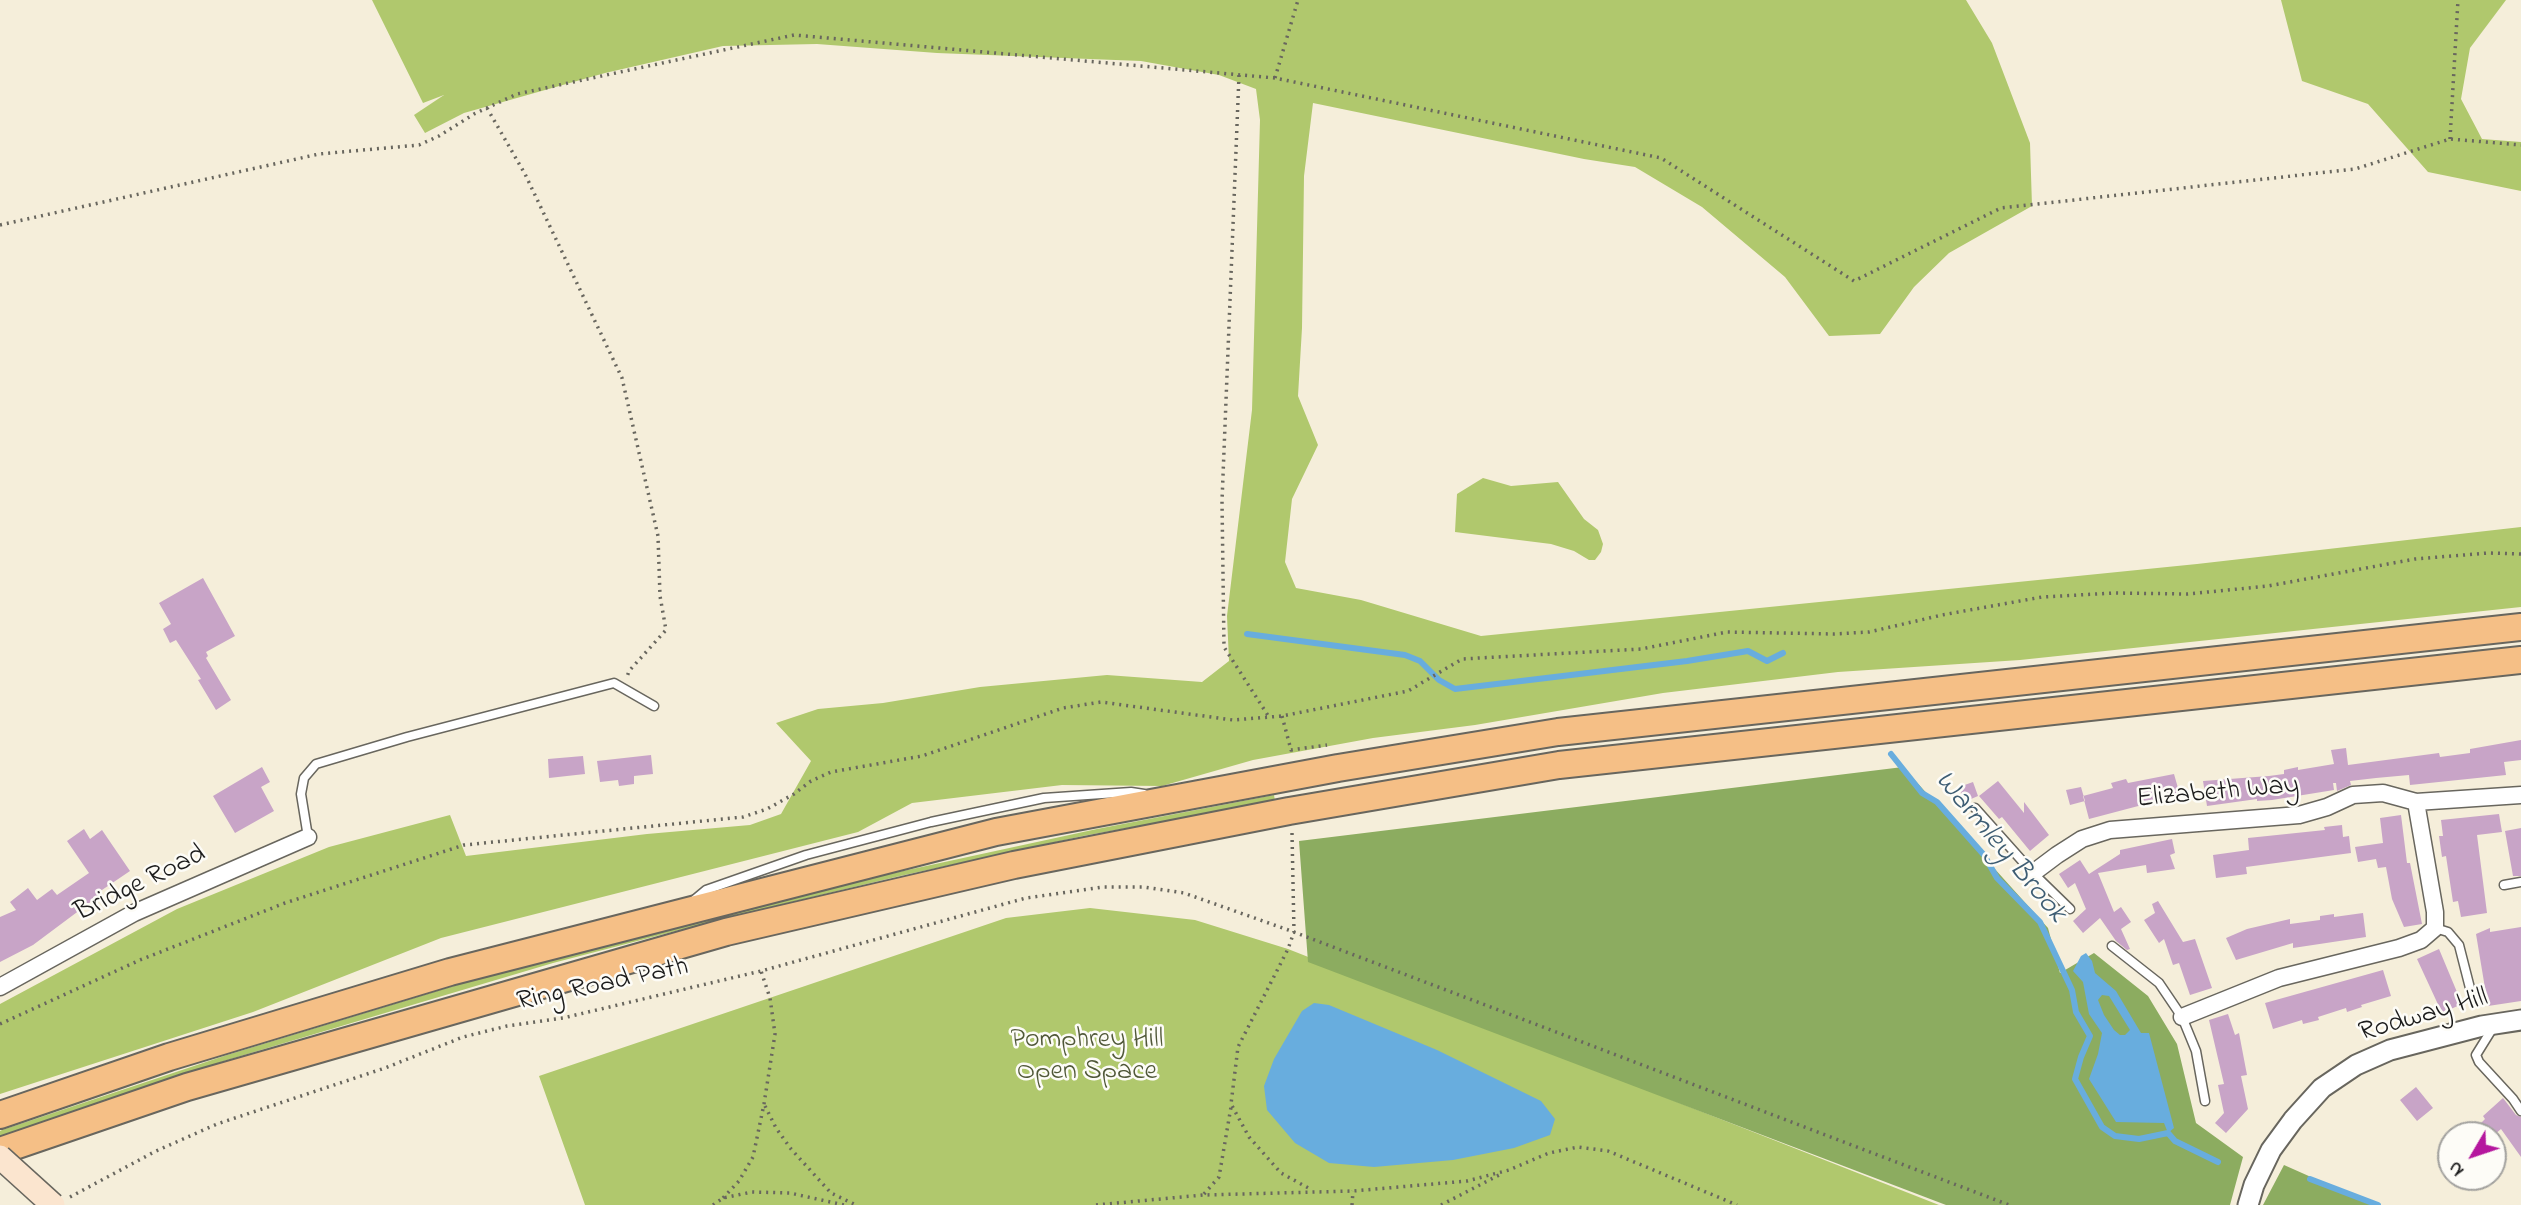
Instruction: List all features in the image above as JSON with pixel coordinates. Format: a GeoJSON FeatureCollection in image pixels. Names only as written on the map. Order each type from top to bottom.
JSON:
{"type":"FeatureCollection","features":[{"type":"Feature","properties":{"kind":"highway"},"geometry":{"type":"LineString","coordinates":[[0,1115],[169,1057],[450,972],[996,832],[1338,768],[1558,732],[2521,627]]}},
{"type":"Feature","properties":{"kind":"highway"},"geometry":{"type":"LineString","coordinates":[[0,1151],[187,1087],[726,932],[1014,865],[1276,813],[1559,765],[2521,660]]}},
{"type":"Feature","properties":{"kind":"main road"},"geometry":{"type":"LineString","coordinates":[[0,1157],[59,1202]]}},
{"type":"Feature","properties":{"kind":"street","name":"Elizabeth Way"},"geometry":{"type":"LineString","coordinates":[[2033,873],[2082,839],[2110,830],[2299,815],[2327,807],[2353,795],[2383,793],[2416,802],[2521,795]]}},
{"type":"Feature","properties":{"kind":"street"},"geometry":{"type":"LineString","coordinates":[[2182,1017],[2279,978],[2399,948],[2421,940],[2435,928],[2435,912],[2416,802]]}},
{"type":"Feature","properties":{"kind":"street","name":"Bridge Road"},"geometry":{"type":"LineString","coordinates":[[0,987],[134,913],[308,837]]}},
{"type":"Feature","properties":{"kind":"street","name":"Rodway Hill"},"geometry":{"type":"LineString","coordinates":[[2248,1205],[2254,1185],[2271,1150],[2322,1088],[2356,1065],[2390,1050],[2521,1020]]}},
{"type":"Feature","properties":{"kind":"lane"},"geometry":{"type":"LineString","coordinates":[[308,837],[301,794],[304,778],[316,764],[614,683],[654,706]]}},
{"type":"Feature","properties":{"kind":"lane"},"geometry":{"type":"LineString","coordinates":[[1975,808],[2033,873],[2070,909]]}},
{"type":"Feature","properties":{"kind":"lane"},"geometry":{"type":"LineString","coordinates":[[2504,885],[2521,882]]}},
{"type":"Feature","properties":{"kind":"lane"},"geometry":{"type":"LineString","coordinates":[[2435,928],[2448,932],[2459,945],[2471,992]]}},
{"type":"Feature","properties":{"kind":"lane"},"geometry":{"type":"LineString","coordinates":[[2112,946],[2159,983],[2182,1017],[2196,1051],[2204,1101]]}},
{"type":"Feature","properties":{"kind":"lane"},"geometry":{"type":"LineString","coordinates":[[2496,1024],[2476,1055],[2521,1111]]}},
{"type":"Feature","properties":{"kind":"path"},"geometry":{"type":"LineString","coordinates":[[1275,78],[1298,0]]}},
{"type":"Feature","properties":{"kind":"path"},"geometry":{"type":"LineString","coordinates":[[2450,139],[2458,0]]}},
{"type":"Feature","properties":{"kind":"path"},"geometry":{"type":"LineString","coordinates":[[0,225],[319,154],[419,145],[517,94],[794,35],[1275,78],[1661,158],[1854,281],[2001,208],[2355,169],[2450,139],[2521,145]]}},
{"type":"Feature","properties":{"kind":"path"},"geometry":{"type":"LineString","coordinates":[[1239,75],[1222,500],[1224,647],[1269,717]]}},
{"type":"Feature","properties":{"kind":"path"},"geometry":{"type":"LineString","coordinates":[[487,108],[525,174],[622,378],[658,536],[660,596],[666,630],[629,671],[622,687]]}},
{"type":"Feature","properties":{"kind":"path"},"geometry":{"type":"LineString","coordinates":[[0,1024],[140,960],[285,903],[464,845],[743,817],[767,809],[811,781],[831,772],[922,756],[1063,708],[1101,702],[1233,720],[1283,716],[1408,691],[1462,659],[1642,649],[1727,632],[1869,632],[1942,615],[2042,597],[2115,593],[2188,594],[2268,586],[2414,559],[2488,553],[2521,554]]}},
{"type":"Feature","properties":{"kind":"path"},"geometry":{"type":"LineString","coordinates":[[1283,716],[1291,750]]}},
{"type":"Feature","properties":{"kind":"path","name":"Ring Road Path"},"geometry":{"type":"LineString","coordinates":[[59,1202],[156,1151],[217,1124],[385,1068],[463,1037],[507,1026],[563,1018],[761,971],[1026,898],[1103,887],[1144,887],[1184,893],[1294,932],[2009,1205]]}},
{"type":"Feature","properties":{"kind":"path"},"geometry":{"type":"LineString","coordinates":[[1203,1195],[1219,1177],[1238,1046],[1288,950],[1294,932]]}},
{"type":"Feature","properties":{"kind":"path"},"geometry":{"type":"LineString","coordinates":[[713,1205],[739,1181],[753,1157],[764,1104],[775,1034],[770,998],[761,971]]}},
{"type":"Feature","properties":{"kind":"path"},"geometry":{"type":"LineString","coordinates":[[764,1104],[791,1149],[831,1193],[856,1205]]}},
{"type":"Feature","properties":{"kind":"path"},"geometry":{"type":"LineString","coordinates":[[1231,1104],[1249,1136],[1281,1173],[1315,1192]]}},
{"type":"Feature","properties":{"kind":"path"},"geometry":{"type":"LineString","coordinates":[[1441,1205],[1549,1153],[1578,1147],[1608,1151],[1737,1205]]}},
{"type":"Feature","properties":{"kind":"path"},"geometry":{"type":"LineString","coordinates":[[1096,1205],[1203,1195],[1353,1191],[1467,1181],[1509,1170]]}},
{"type":"Feature","properties":{"kind":"path"},"geometry":{"type":"LineString","coordinates":[[1352,1205],[1353,1191]]}},
{"type":"Feature","properties":{"kind":"path"},"geometry":{"type":"LineString","coordinates":[[723,1198],[752,1192],[790,1193],[844,1205]]}},
{"type":"Feature","properties":{"kind":"green space"},"geometry":{"type":"Polygon","coordinates":[[[372,0],[1966,0],[1992,43],[2030,143],[2032,206],[1949,253],[1914,287],[1880,334],[1829,336],[1785,277],[1702,207],[1635,167],[1313,103],[1304,176],[1302,328],[1298,396],[1318,445],[1292,499],[1285,562],[1296,588],[1361,600],[1481,636],[2197,564],[2521,527],[2521,607],[2020,660],[1838,672],[1663,693],[1475,725],[1373,738],[1253,760],[1162,786],[1062,785],[912,803],[858,832],[441,938],[253,1012],[0,1094],[0,1004],[177,909],[329,847],[450,815],[466,856],[647,834],[750,825],[781,814],[811,761],[776,723],[818,709],[883,703],[980,687],[1107,675],[1202,682],[1229,661],[1227,616],[1252,410],[1260,120],[1256,89],[1219,75],[1141,61],[937,53],[817,44],[723,46],[605,73],[464,113],[425,133],[414,115],[444,95],[423,103],[372,0]]]}},
{"type":"Feature","properties":{"kind":"green space"},"geometry":{"type":"Polygon","coordinates":[[[2281,0],[2506,0],[2470,48],[2461,99],[2482,139],[2521,142],[2521,191],[2428,172],[2368,104],[2302,81],[2281,0]]]}},
{"type":"Feature","properties":{"kind":"green space"},"geometry":{"type":"Polygon","coordinates":[[[1483,478],[1511,486],[1558,482],[1584,519],[1598,530],[1603,544],[1601,552],[1595,560],[1589,560],[1574,551],[1551,544],[1455,532],[1457,494],[1483,478]]]}},
{"type":"Feature","properties":{"kind":"green space"},"geometry":{"type":"Polygon","coordinates":[[[1903,767],[2048,928],[2060,973],[2094,953],[2148,996],[2177,1044],[2196,1123],[2243,1157],[2230,1205],[1946,1205],[1308,962],[1299,841],[1903,767]]]}},
{"type":"Feature","properties":{"kind":"green space"},"geometry":{"type":"Polygon","coordinates":[[[1274,795],[1275,801],[1083,836],[900,876],[553,963],[224,1061],[0,1137],[2,1130],[227,1055],[529,963],[880,876],[1097,829],[1274,795]]]}},
{"type":"Feature","properties":{"kind":"green space","name":"Pomphrey Hill Open Space"},"geometry":{"type":"Polygon","coordinates":[[[1090,908],[1195,920],[1288,949],[1939,1205],[585,1205],[539,1076],[1006,918],[1090,908]]]}},
{"type":"Feature","properties":{"kind":"green space"},"geometry":{"type":"Polygon","coordinates":[[[2284,1165],[2374,1205],[2263,1205],[2284,1165]]]}},
{"type":"Feature","properties":{"kind":"water"},"geometry":{"type":"Polygon","coordinates":[[[2086,953],[2092,961],[2095,973],[2116,991],[2141,1033],[2149,1033],[2174,1128],[2168,1133],[2164,1123],[2116,1122],[2089,1079],[2102,1033],[2089,1014],[2083,982],[2073,971],[2081,956],[2086,953]],[[2102,995],[2098,1000],[2104,1015],[2114,1030],[2125,1035],[2130,1030],[2109,996],[2102,995]]]}},
{"type":"Feature","properties":{"kind":"water"},"geometry":{"type":"Polygon","coordinates":[[[1314,1003],[1329,1005],[1437,1050],[1541,1101],[1555,1119],[1550,1135],[1514,1148],[1453,1160],[1374,1167],[1329,1163],[1295,1143],[1267,1110],[1264,1086],[1274,1059],[1302,1011],[1314,1003]]]}},
{"type":"Feature","properties":{"kind":"building"},"geometry":{"type":"Polygon","coordinates":[[[203,578],[235,636],[206,652],[206,658],[231,700],[216,710],[198,680],[201,679],[176,640],[170,643],[163,629],[171,624],[159,603],[203,578]]]}},
{"type":"Feature","properties":{"kind":"building"},"geometry":{"type":"Polygon","coordinates":[[[2521,740],[2521,760],[2504,762],[2506,775],[2410,785],[2409,775],[2376,778],[2350,781],[2351,785],[2337,791],[2336,783],[2333,783],[2334,790],[2272,800],[2257,799],[2207,806],[2203,781],[2269,776],[2284,774],[2284,770],[2298,767],[2298,770],[2334,764],[2331,750],[2346,748],[2348,765],[2439,753],[2440,757],[2470,753],[2470,749],[2521,740]]]}},
{"type":"Feature","properties":{"kind":"building"},"geometry":{"type":"Polygon","coordinates":[[[651,755],[653,774],[634,776],[634,784],[619,786],[618,780],[600,782],[597,761],[651,755]]]}},
{"type":"Feature","properties":{"kind":"building"},"geometry":{"type":"Polygon","coordinates":[[[583,756],[585,774],[549,778],[548,759],[583,756]]]}},
{"type":"Feature","properties":{"kind":"building"},"geometry":{"type":"Polygon","coordinates":[[[262,767],[270,782],[261,787],[274,811],[235,833],[213,796],[262,767]]]}},
{"type":"Feature","properties":{"kind":"building"},"geometry":{"type":"Polygon","coordinates":[[[2174,774],[2180,795],[2089,819],[2083,796],[2113,788],[2111,783],[2126,779],[2128,783],[2174,774]]]}},
{"type":"Feature","properties":{"kind":"building"},"geometry":{"type":"Polygon","coordinates":[[[1998,781],[2024,813],[2024,802],[2049,835],[2030,851],[2002,817],[1999,819],[1979,796],[1998,781]]]}},
{"type":"Feature","properties":{"kind":"building"},"geometry":{"type":"Polygon","coordinates":[[[1973,782],[1978,796],[1964,802],[1959,787],[1973,782]]]}},
{"type":"Feature","properties":{"kind":"building"},"geometry":{"type":"Polygon","coordinates":[[[2081,787],[2085,801],[2070,805],[2066,790],[2081,787]]]}},
{"type":"Feature","properties":{"kind":"building"},"geometry":{"type":"Polygon","coordinates":[[[2499,814],[2502,832],[2477,835],[2487,913],[2461,917],[2458,901],[2453,902],[2446,856],[2442,857],[2439,836],[2443,836],[2441,820],[2499,814]]]}},
{"type":"Feature","properties":{"kind":"building"},"geometry":{"type":"Polygon","coordinates":[[[2401,815],[2407,863],[2410,863],[2422,924],[2404,927],[2392,899],[2386,867],[2378,868],[2376,859],[2358,862],[2355,847],[2383,843],[2380,818],[2401,815]]]}},
{"type":"Feature","properties":{"kind":"building"},"geometry":{"type":"Polygon","coordinates":[[[2342,825],[2343,837],[2349,836],[2351,853],[2246,867],[2247,874],[2216,878],[2213,855],[2249,850],[2248,838],[2325,830],[2324,827],[2342,825]]]}},
{"type":"Feature","properties":{"kind":"building"},"geometry":{"type":"Polygon","coordinates":[[[2521,828],[2521,876],[2513,876],[2505,831],[2521,828]]]}},
{"type":"Feature","properties":{"kind":"building"},"geometry":{"type":"Polygon","coordinates":[[[84,829],[90,839],[102,830],[130,871],[99,892],[100,895],[33,945],[0,962],[0,917],[16,910],[10,902],[28,888],[37,900],[52,889],[57,895],[89,873],[67,841],[84,829]]]}},
{"type":"Feature","properties":{"kind":"building"},"geometry":{"type":"Polygon","coordinates":[[[2172,839],[2175,853],[2170,855],[2175,869],[2147,873],[2146,865],[2098,873],[2114,912],[2121,907],[2131,922],[2121,929],[2130,949],[2127,950],[2116,941],[2100,918],[2083,933],[2073,921],[2086,909],[2075,883],[2068,888],[2059,874],[2080,860],[2089,874],[2120,854],[2120,850],[2172,839]]]}},
{"type":"Feature","properties":{"kind":"building"},"geometry":{"type":"Polygon","coordinates":[[[2158,901],[2183,942],[2195,939],[2212,988],[2190,995],[2179,963],[2173,965],[2164,939],[2159,943],[2144,920],[2155,913],[2152,904],[2158,901]]]}},
{"type":"Feature","properties":{"kind":"building"},"geometry":{"type":"Polygon","coordinates":[[[2363,913],[2366,937],[2293,948],[2293,943],[2236,960],[2226,938],[2247,929],[2290,919],[2290,924],[2320,920],[2320,916],[2363,913]]]}},
{"type":"Feature","properties":{"kind":"building"},"geometry":{"type":"Polygon","coordinates":[[[2521,927],[2521,1001],[2488,1006],[2476,934],[2490,928],[2490,932],[2521,927]]]}},
{"type":"Feature","properties":{"kind":"building"},"geometry":{"type":"Polygon","coordinates":[[[2439,949],[2462,1004],[2442,1013],[2417,959],[2439,949]]]}},
{"type":"Feature","properties":{"kind":"building"},"geometry":{"type":"Polygon","coordinates":[[[2383,970],[2391,996],[2347,1012],[2346,1008],[2318,1017],[2319,1020],[2303,1024],[2302,1020],[2273,1029],[2265,1003],[2383,970]]]}},
{"type":"Feature","properties":{"kind":"building"},"geometry":{"type":"Polygon","coordinates":[[[2228,1014],[2235,1035],[2239,1033],[2247,1075],[2241,1076],[2248,1109],[2226,1133],[2215,1123],[2224,1113],[2218,1085],[2224,1084],[2209,1020],[2228,1014]]]}},
{"type":"Feature","properties":{"kind":"building"},"geometry":{"type":"Polygon","coordinates":[[[2416,1087],[2433,1108],[2417,1121],[2400,1100],[2416,1087]]]}},
{"type":"Feature","properties":{"kind":"building"},"geometry":{"type":"Polygon","coordinates":[[[2503,1098],[2516,1115],[2521,1117],[2521,1157],[2507,1137],[2507,1121],[2483,1121],[2483,1116],[2503,1098]]]}},
{"type":"Feature","properties":{"kind":"waterway","name":"Warmley Brook"},"geometry":{"type":"LineString","coordinates":[[1247,634],[1405,655],[1420,661],[1439,680],[1455,689],[1748,651],[1767,661],[1783,653]]}},
{"type":"Feature","properties":{"kind":"waterway","name":"Warmley Brook"},"geometry":{"type":"LineString","coordinates":[[1891,754],[1922,793],[1937,802],[1984,855],[1997,878],[2040,922],[2072,990],[2076,1012],[2090,1036],[2075,1079],[2102,1127],[2115,1136],[2139,1139],[2168,1133],[2175,1141],[2218,1162]]}},
{"type":"Feature","properties":{"kind":"waterway","name":"Warmley Brook"},"geometry":{"type":"LineString","coordinates":[[2310,1179],[2378,1205]]}}]}
